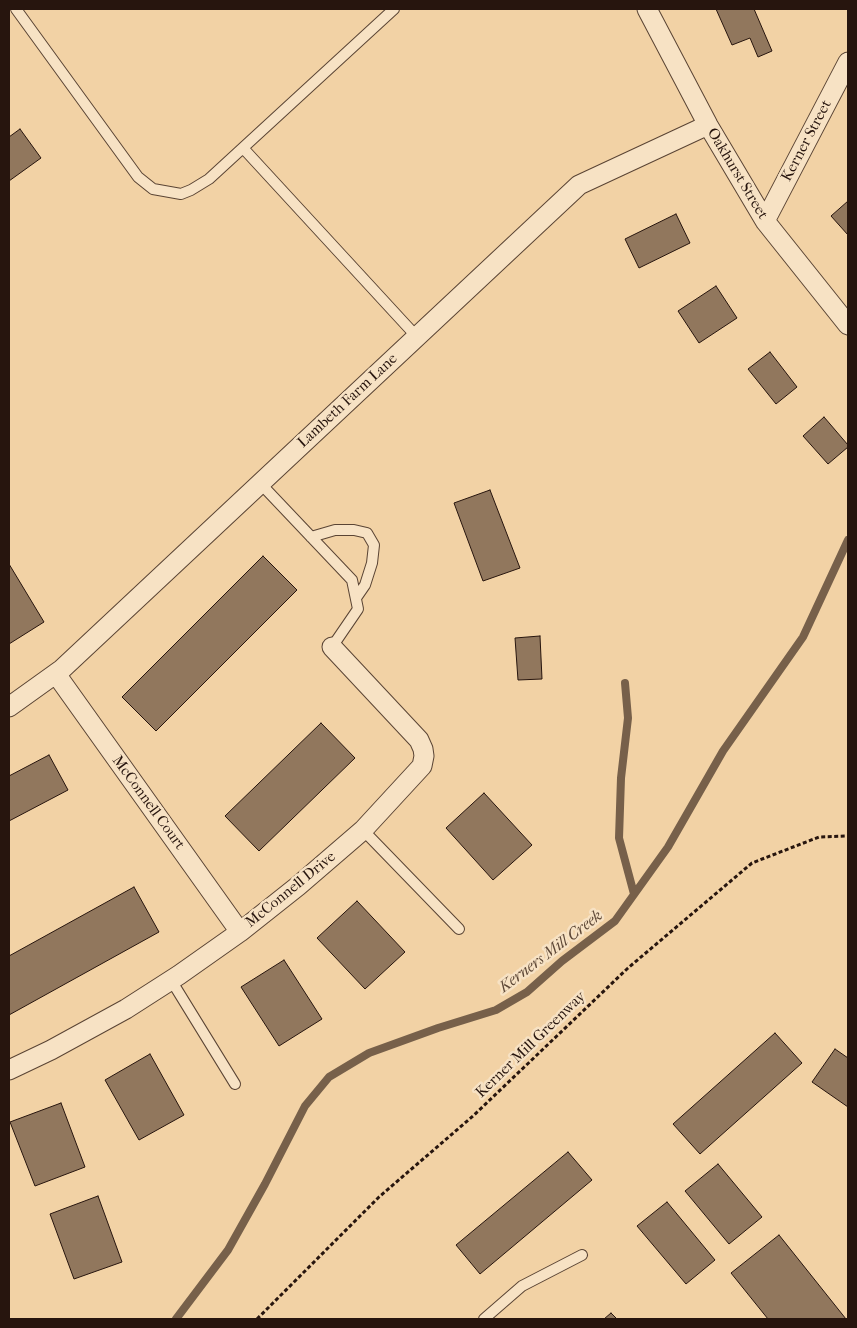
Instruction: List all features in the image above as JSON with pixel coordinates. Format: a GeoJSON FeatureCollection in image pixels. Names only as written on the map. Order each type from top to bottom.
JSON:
{"type":"FeatureCollection","features":[{"type":"Feature","properties":{"kind":"street","name":"Oakhurst Street"},"geometry":{"type":"LineString","coordinates":[[647,9],[708,125],[765,221],[848,325]]}},
{"type":"Feature","properties":{"kind":"street","name":"Kerner Street"},"geometry":{"type":"LineString","coordinates":[[765,221],[848,62]]}},
{"type":"Feature","properties":{"kind":"street","name":"Lambeth Farm Lane"},"geometry":{"type":"LineString","coordinates":[[9,707],[56,674],[579,185],[708,125]]}},
{"type":"Feature","properties":{"kind":"street","name":"McConnell Drive"},"geometry":{"type":"LineString","coordinates":[[9,1070],[51,1050],[126,1009],[240,932],[298,886],[363,830],[422,766],[424,756],[419,740],[332,647]]}},
{"type":"Feature","properties":{"kind":"street","name":"McConnell Court"},"geometry":{"type":"LineString","coordinates":[[56,674],[240,932]]}},
{"type":"Feature","properties":{"kind":"lane"},"geometry":{"type":"LineString","coordinates":[[16,9],[138,177],[153,189],[181,194],[209,179],[394,9]]}},
{"type":"Feature","properties":{"kind":"lane"},"geometry":{"type":"LineString","coordinates":[[243,148],[417,337]]}},
{"type":"Feature","properties":{"kind":"lane"},"geometry":{"type":"LineString","coordinates":[[260,484],[352,580],[358,608],[332,647]]}},
{"type":"Feature","properties":{"kind":"lane"},"geometry":{"type":"LineString","coordinates":[[311,537],[335,530],[354,530],[367,533],[374,545],[372,563],[365,586],[356,598]]}},
{"type":"Feature","properties":{"kind":"lane"},"geometry":{"type":"LineString","coordinates":[[363,830],[459,929]]}},
{"type":"Feature","properties":{"kind":"lane"},"geometry":{"type":"LineString","coordinates":[[171,980],[235,1084]]}},
{"type":"Feature","properties":{"kind":"lane"},"geometry":{"type":"LineString","coordinates":[[484,1319],[522,1286],[582,1255]]}},
{"type":"Feature","properties":{"kind":"path","name":"Kerner Mill Greenway"},"geometry":{"type":"LineString","coordinates":[[257,1319],[379,1196],[473,1116],[628,968],[752,864],[819,837],[848,836]]}},
{"type":"Feature","properties":{"kind":"building"},"geometry":{"type":"Polygon","coordinates":[[[716,9],[754,9],[772,51],[758,57],[750,38],[732,45],[716,9]]]}},
{"type":"Feature","properties":{"kind":"building"},"geometry":{"type":"Polygon","coordinates":[[[20,129],[41,158],[9,181],[9,137],[20,129]]]}},
{"type":"Feature","properties":{"kind":"building"},"geometry":{"type":"Polygon","coordinates":[[[848,201],[848,235],[831,216],[848,201]]]}},
{"type":"Feature","properties":{"kind":"building"},"geometry":{"type":"Polygon","coordinates":[[[676,214],[690,243],[639,268],[625,239],[676,214]]]}},
{"type":"Feature","properties":{"kind":"building"},"geometry":{"type":"Polygon","coordinates":[[[716,286],[737,318],[699,343],[678,311],[716,286]]]}},
{"type":"Feature","properties":{"kind":"building"},"geometry":{"type":"Polygon","coordinates":[[[770,352],[797,387],[776,404],[748,369],[770,352]]]}},
{"type":"Feature","properties":{"kind":"building"},"geometry":{"type":"Polygon","coordinates":[[[824,417],[848,445],[828,464],[803,436],[824,417]]]}},
{"type":"Feature","properties":{"kind":"building"},"geometry":{"type":"Polygon","coordinates":[[[490,490],[520,568],[483,581],[454,503],[490,490]]]}},
{"type":"Feature","properties":{"kind":"building"},"geometry":{"type":"Polygon","coordinates":[[[263,556],[297,590],[156,731],[122,697],[263,556]]]}},
{"type":"Feature","properties":{"kind":"building"},"geometry":{"type":"Polygon","coordinates":[[[9,564],[44,622],[9,644],[9,564]]]}},
{"type":"Feature","properties":{"kind":"building"},"geometry":{"type":"Polygon","coordinates":[[[540,636],[542,679],[518,680],[515,638],[540,636]]]}},
{"type":"Feature","properties":{"kind":"building"},"geometry":{"type":"Polygon","coordinates":[[[321,723],[355,758],[259,851],[225,816],[321,723]]]}},
{"type":"Feature","properties":{"kind":"building"},"geometry":{"type":"Polygon","coordinates":[[[49,755],[68,790],[9,821],[9,776],[49,755]]]}},
{"type":"Feature","properties":{"kind":"building"},"geometry":{"type":"Polygon","coordinates":[[[484,793],[532,845],[493,880],[446,828],[484,793]]]}},
{"type":"Feature","properties":{"kind":"building"},"geometry":{"type":"Polygon","coordinates":[[[134,887],[159,932],[9,1015],[9,956],[134,887]]]}},
{"type":"Feature","properties":{"kind":"building"},"geometry":{"type":"Polygon","coordinates":[[[357,901],[405,952],[365,989],[317,938],[357,901]]]}},
{"type":"Feature","properties":{"kind":"building"},"geometry":{"type":"Polygon","coordinates":[[[284,960],[322,1019],[279,1046],[241,987],[284,960]]]}},
{"type":"Feature","properties":{"kind":"building"},"geometry":{"type":"Polygon","coordinates":[[[775,1033],[802,1063],[700,1154],[673,1124],[775,1033]]]}},
{"type":"Feature","properties":{"kind":"building"},"geometry":{"type":"Polygon","coordinates":[[[835,1049],[848,1058],[848,1107],[812,1082],[835,1049]]]}},
{"type":"Feature","properties":{"kind":"building"},"geometry":{"type":"Polygon","coordinates":[[[150,1054],[184,1115],[139,1140],[105,1080],[150,1054]]]}},
{"type":"Feature","properties":{"kind":"building"},"geometry":{"type":"Polygon","coordinates":[[[61,1103],[85,1167],[35,1186],[10,1122],[61,1103]]]}},
{"type":"Feature","properties":{"kind":"building"},"geometry":{"type":"Polygon","coordinates":[[[568,1152],[592,1180],[480,1274],[456,1245],[568,1152]]]}},
{"type":"Feature","properties":{"kind":"building"},"geometry":{"type":"Polygon","coordinates":[[[718,1164],[762,1217],[729,1244],[685,1191],[718,1164]]]}},
{"type":"Feature","properties":{"kind":"building"},"geometry":{"type":"Polygon","coordinates":[[[98,1196],[122,1262],[74,1279],[50,1214],[98,1196]]]}},
{"type":"Feature","properties":{"kind":"building"},"geometry":{"type":"Polygon","coordinates":[[[667,1202],[715,1260],[686,1284],[637,1226],[667,1202]]]}},
{"type":"Feature","properties":{"kind":"building"},"geometry":{"type":"Polygon","coordinates":[[[779,1235],[846,1319],[768,1319],[731,1273],[779,1235]]]}},
{"type":"Feature","properties":{"kind":"building"},"geometry":{"type":"Polygon","coordinates":[[[611,1313],[617,1319],[604,1319],[611,1313]]]}},
{"type":"Feature","properties":{"kind":"waterway","name":"Kerners Mill Creek"},"geometry":{"type":"LineString","coordinates":[[176,1319],[228,1250],[265,1184],[305,1106],[329,1077],[369,1053],[438,1028],[496,1010],[527,992],[562,961],[615,921],[668,847],[723,751],[803,637],[848,540]]}},
{"type":"Feature","properties":{"kind":"waterway"},"geometry":{"type":"LineString","coordinates":[[625,683],[628,718],[621,778],[619,838],[634,894]]}}]}
